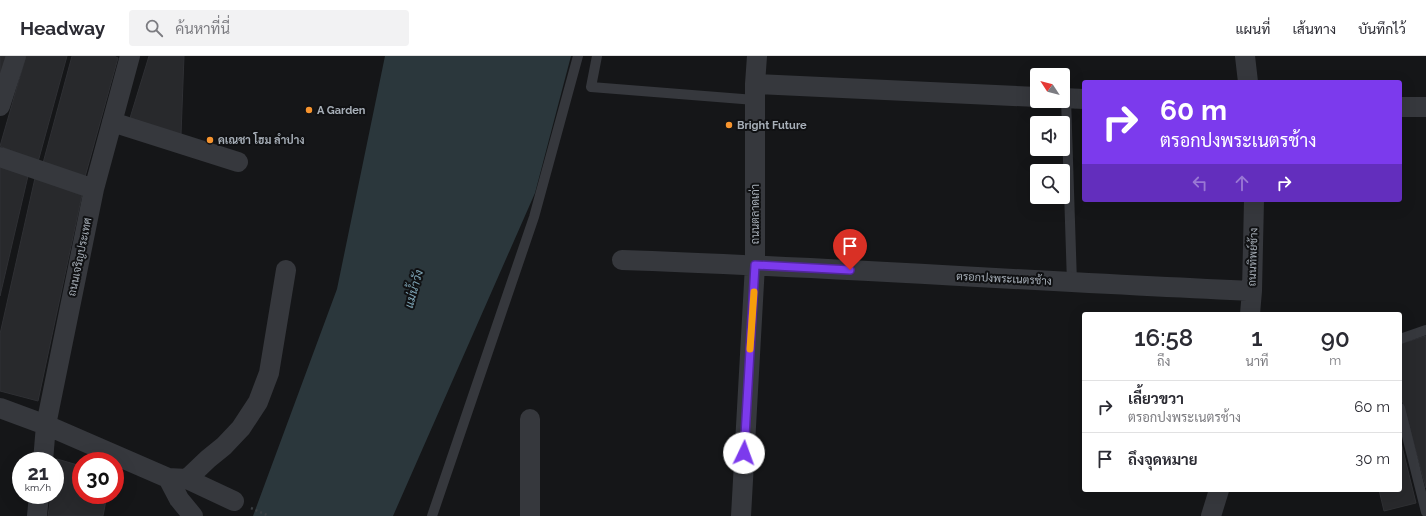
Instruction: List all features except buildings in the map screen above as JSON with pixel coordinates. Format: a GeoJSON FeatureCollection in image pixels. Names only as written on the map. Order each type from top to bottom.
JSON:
{"type":"FeatureCollection","features":[{"type":"Feature","properties":{"kind":"street"},"geometry":{"type":"LineString","coordinates":[[0,106],[16,56]]}},
{"type":"Feature","properties":{"kind":"street","name":"ถนนเจริญประเทศ"},"geometry":{"type":"LineString","coordinates":[[44,452],[46,425],[94,189],[130,56]]}},
{"type":"Feature","properties":{"kind":"street","name":"ถนนตลาดเก่า"},"geometry":{"type":"LineString","coordinates":[[741,516],[755,265],[756,56]]}},
{"type":"Feature","properties":{"kind":"street"},"geometry":{"type":"LineString","coordinates":[[1245,56],[1248,80]]}},
{"type":"Feature","properties":{"kind":"street"},"geometry":{"type":"LineString","coordinates":[[755,92],[1030,97]]}},
{"type":"Feature","properties":{"kind":"street"},"geometry":{"type":"LineString","coordinates":[[1402,107],[1426,107]]}},
{"type":"Feature","properties":{"kind":"street"},"geometry":{"type":"LineString","coordinates":[[112,122],[238,162]]}},
{"type":"Feature","properties":{"kind":"street"},"geometry":{"type":"LineString","coordinates":[[0,157],[94,189]]}},
{"type":"Feature","properties":{"kind":"street","name":"ถนนทิพย์ช้าง"},"geometry":{"type":"LineString","coordinates":[[1250,312],[1254,202]]}},
{"type":"Feature","properties":{"kind":"street","name":"ตรอกปงพระเนตรช้าง"},"geometry":{"type":"LineString","coordinates":[[622,260],[755,265],[1072,283],[1252,291]]}},
{"type":"Feature","properties":{"kind":"street"},"geometry":{"type":"LineString","coordinates":[[177,479],[228,441],[241,428],[258,402],[269,373],[286,270]]}},
{"type":"Feature","properties":{"kind":"street"},"geometry":{"type":"LineString","coordinates":[[0,408],[234,501]]}},
{"type":"Feature","properties":{"kind":"street"},"geometry":{"type":"LineString","coordinates":[[530,419],[530,516]]}},
{"type":"Feature","properties":{"kind":"street"},"geometry":{"type":"LineString","coordinates":[[177,479],[179,499],[193,516]]}},
{"type":"Feature","properties":{"kind":"street"},"geometry":{"type":"LineString","coordinates":[[1211,516],[1219,492]]}},
{"type":"Feature","properties":{"kind":"street"},"geometry":{"type":"LineString","coordinates":[[37,516],[38,504]]}},
{"type":"Feature","properties":{"kind":"lane"},"geometry":{"type":"LineString","coordinates":[[432,516],[534,217],[578,56]]}},
{"type":"Feature","properties":{"kind":"lane"},"geometry":{"type":"LineString","coordinates":[[597,56],[591,87],[755,92]]}},
{"type":"Feature","properties":{"kind":"lane"},"geometry":{"type":"LineString","coordinates":[[1071,99],[1072,283]]}},
{"type":"Feature","properties":{"kind":"lane"},"geometry":{"type":"LineString","coordinates":[[1402,338],[1426,330]]}},
{"type":"Feature","properties":{"kind":"lane"},"geometry":{"type":"LineString","coordinates":[[1402,416],[1426,512]]}},
{"type":"Feature","properties":{"kind":"water","name":"แม่น้ำวัง"},"geometry":{"type":"Polygon","coordinates":[[[385,56],[571,56],[535,193],[393,516],[253,516],[337,289],[385,56]]]}},
{"type":"Feature","properties":{"kind":"slow traffic"},"geometry":{"type":"LineString","coordinates":[[750,349],[754,292]]}},
{"type":"Feature","properties":{"kind":"place","name":"A Garden"},"geometry":{"type":"Point","coordinates":[309,110]}},
{"type":"Feature","properties":{"kind":"place","name":"Bright Future"},"geometry":{"type":"Point","coordinates":[729,125]}},
{"type":"Feature","properties":{"kind":"place","name":"คเณชา โฮม ลำปาง"},"geometry":{"type":"Point","coordinates":[210,140]}},
{"type":"Feature","properties":{"kind":"route"},"geometry":{"type":"LineString","coordinates":[[744,453],[755,265],[850,270]]}}]}
